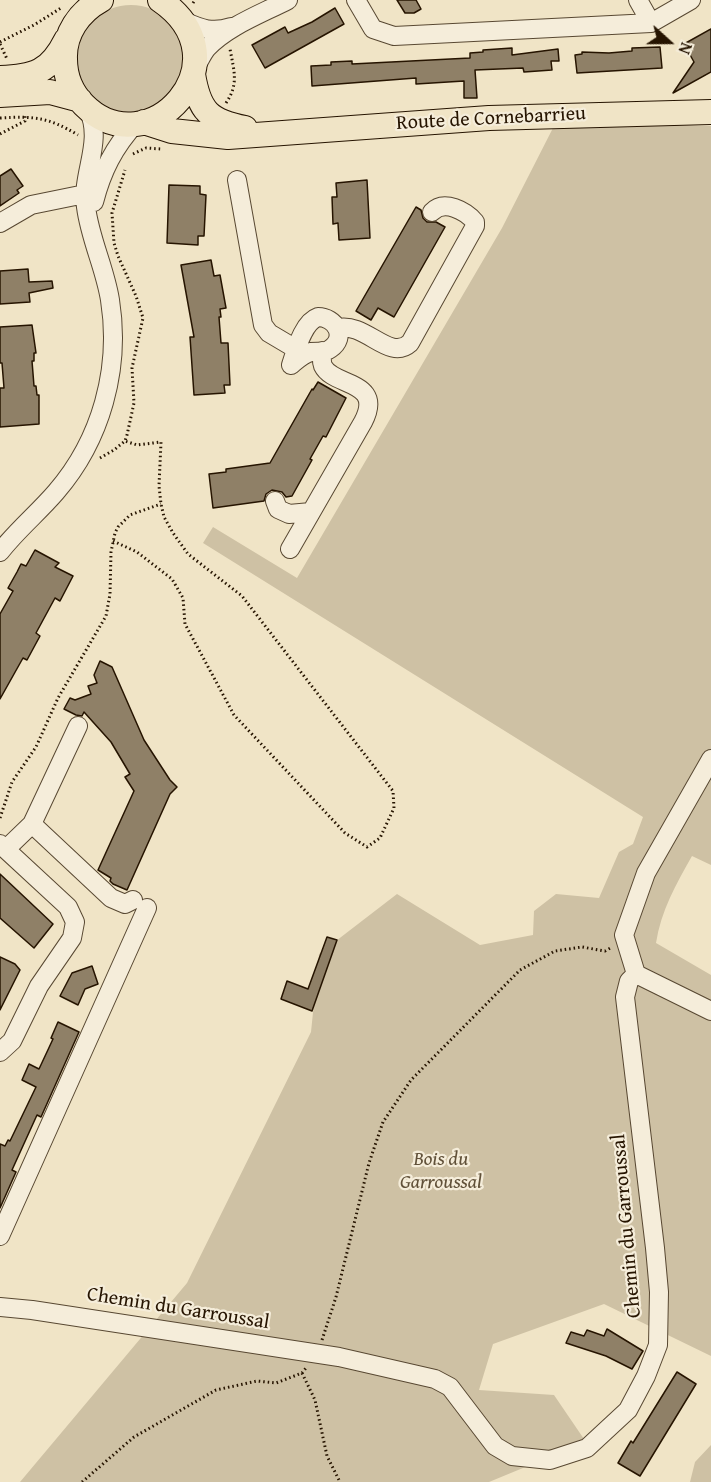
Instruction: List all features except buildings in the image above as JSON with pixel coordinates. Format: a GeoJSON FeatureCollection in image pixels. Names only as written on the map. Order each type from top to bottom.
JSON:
{"type":"FeatureCollection","features":[{"type":"Feature","properties":{"kind":"main road"},"geometry":{"type":"LineString","coordinates":[[0,78],[24,77],[49,66],[56,59],[84,12],[101,0]]}},
{"type":"Feature","properties":{"kind":"main road"},"geometry":{"type":"LineString","coordinates":[[140,123],[154,119],[171,109],[185,93],[194,72],[191,8],[173,9],[160,0]]}},
{"type":"Feature","properties":{"kind":"main road"},"geometry":{"type":"LineString","coordinates":[[70,33],[65,68],[73,90],[84,104]]}},
{"type":"Feature","properties":{"kind":"main road","name":"Route de Cornebarrieu"},"geometry":{"type":"LineString","coordinates":[[194,72],[196,92],[200,103],[209,115],[226,124],[271,132]]}},
{"type":"Feature","properties":{"kind":"main road"},"geometry":{"type":"LineString","coordinates":[[0,94],[50,92],[84,104]]}},
{"type":"Feature","properties":{"kind":"main road","name":"Route de Cornebarrieu"},"geometry":{"type":"LineString","coordinates":[[84,104],[109,120],[120,123],[140,123],[172,131],[228,137],[271,132],[489,118],[644,112],[711,112]]}},
{"type":"Feature","properties":{"kind":"street"},"geometry":{"type":"LineString","coordinates":[[194,72],[205,50],[215,41],[288,0]]}},
{"type":"Feature","properties":{"kind":"street"},"geometry":{"type":"LineString","coordinates":[[356,0],[373,29],[394,36],[651,23],[692,0]]}},
{"type":"Feature","properties":{"kind":"street"},"geometry":{"type":"LineString","coordinates":[[638,0],[651,23]]}},
{"type":"Feature","properties":{"kind":"street"},"geometry":{"type":"LineString","coordinates":[[191,8],[199,28],[214,31],[244,23]]}},
{"type":"Feature","properties":{"kind":"street"},"geometry":{"type":"LineString","coordinates":[[0,552],[67,478],[90,440],[106,396],[112,364],[113,318],[108,286],[86,206],[85,195],[95,144],[93,123],[84,104]]}},
{"type":"Feature","properties":{"kind":"street"},"geometry":{"type":"LineString","coordinates":[[90,225],[94,200],[107,163],[119,142],[140,123]]}},
{"type":"Feature","properties":{"kind":"street"},"geometry":{"type":"LineString","coordinates":[[237,180],[263,325],[269,333],[296,349]]}},
{"type":"Feature","properties":{"kind":"street"},"geometry":{"type":"LineString","coordinates":[[0,223],[31,205],[85,195]]}},
{"type":"Feature","properties":{"kind":"street"},"geometry":{"type":"LineString","coordinates":[[338,328],[347,326],[356,328],[395,349],[404,348],[410,342],[475,226],[472,218],[453,207],[439,206],[432,212]]}},
{"type":"Feature","properties":{"kind":"street"},"geometry":{"type":"LineString","coordinates":[[260,305],[267,295],[269,285],[263,252]]}},
{"type":"Feature","properties":{"kind":"street"},"geometry":{"type":"LineString","coordinates":[[314,318],[327,318],[338,328],[339,333],[331,348],[308,353],[291,365],[304,330],[314,318]]}},
{"type":"Feature","properties":{"kind":"street"},"geometry":{"type":"LineString","coordinates":[[290,549],[369,409],[367,397],[362,390],[325,369],[322,351]]}},
{"type":"Feature","properties":{"kind":"street"},"geometry":{"type":"LineString","coordinates":[[275,501],[278,509],[286,513],[311,512]]}},
{"type":"Feature","properties":{"kind":"street"},"geometry":{"type":"LineString","coordinates":[[0,1052],[12,1041],[30,1001],[53,964],[70,944],[75,928],[74,918],[68,907],[3,846],[32,824],[78,726]]}},
{"type":"Feature","properties":{"kind":"street"},"geometry":{"type":"LineString","coordinates":[[711,759],[646,873],[624,935],[636,974],[711,1011]]}},
{"type":"Feature","properties":{"kind":"street"},"geometry":{"type":"LineString","coordinates":[[0,1236],[140,904],[125,904],[111,898],[32,824]]}},
{"type":"Feature","properties":{"kind":"street","name":"Chemin du Garroussal"},"geometry":{"type":"LineString","coordinates":[[0,1307],[318,1353],[435,1379],[450,1387],[495,1446],[512,1456],[550,1460],[587,1448],[628,1410],[646,1376],[658,1345],[659,1302],[653,1229],[625,997],[629,981],[636,974]]}},
{"type":"Feature","properties":{"kind":"path"},"geometry":{"type":"LineString","coordinates":[[0,42],[67,5]]}},
{"type":"Feature","properties":{"kind":"path"},"geometry":{"type":"LineString","coordinates":[[224,105],[230,97],[235,80],[229,46]]}},
{"type":"Feature","properties":{"kind":"path"},"geometry":{"type":"LineString","coordinates":[[0,134],[25,121],[25,116]]}},
{"type":"Feature","properties":{"kind":"path"},"geometry":{"type":"LineString","coordinates":[[0,118],[25,116],[58,123],[82,137]]}},
{"type":"Feature","properties":{"kind":"path"},"geometry":{"type":"LineString","coordinates":[[113,541],[137,552],[172,579],[183,598],[185,624],[234,715],[345,833],[367,847],[380,838],[394,808],[393,791],[242,596],[188,554],[173,533],[164,516],[161,504],[160,442],[137,445],[125,441]]}},
{"type":"Feature","properties":{"kind":"path"},"geometry":{"type":"LineString","coordinates":[[0,818],[12,782],[36,747],[58,698],[106,616],[110,594],[113,541],[118,527],[130,515],[161,504]]}},
{"type":"Feature","properties":{"kind":"path"},"geometry":{"type":"LineString","coordinates":[[82,1482],[134,1437],[216,1390],[257,1381],[276,1383],[302,1373],[318,1353],[336,1297],[369,1163],[383,1122],[411,1080],[520,970],[555,951],[582,947],[605,951],[624,935]]}},
{"type":"Feature","properties":{"kind":"path"},"geometry":{"type":"LineString","coordinates":[[302,1373],[315,1400],[327,1456],[340,1482]]}},
{"type":"Feature","properties":{"kind":"green space"},"geometry":{"type":"Polygon","coordinates":[[[131,5],[152,9],[169,21],[181,38],[185,59],[181,80],[169,97],[152,109],[131,113],[110,109],[93,97],[81,80],[77,59],[81,38],[93,21],[110,9],[131,5]]]}},
{"type":"Feature","properties":{"kind":"green space","name":"Bois du Garroussal"},"geometry":{"type":"Polygon","coordinates":[[[554,126],[711,126],[711,865],[692,856],[665,909],[656,943],[711,975],[711,1356],[604,1304],[493,1344],[479,1390],[554,1395],[586,1442],[489,1482],[20,1482],[187,1283],[311,1032],[319,954],[397,894],[480,945],[533,935],[534,911],[556,894],[599,898],[619,852],[633,844],[643,817],[203,543],[213,527],[297,578],[502,228],[554,126]]]}},
{"type":"Feature","properties":{"kind":"green space"},"geometry":{"type":"Polygon","coordinates":[[[711,1445],[711,1482],[690,1482],[695,1462],[711,1445]]]}}]}
